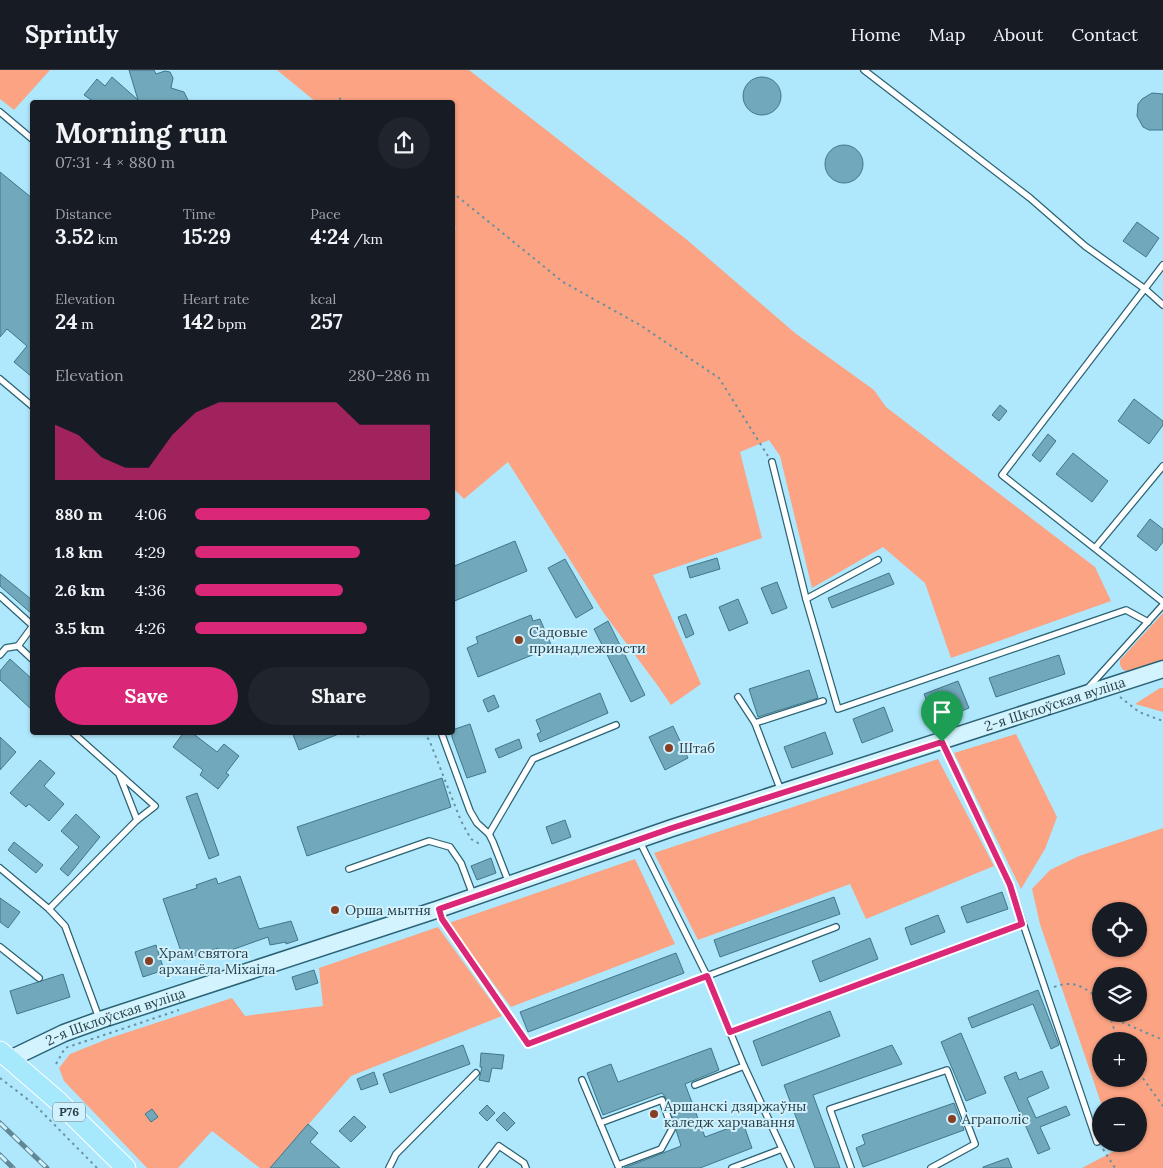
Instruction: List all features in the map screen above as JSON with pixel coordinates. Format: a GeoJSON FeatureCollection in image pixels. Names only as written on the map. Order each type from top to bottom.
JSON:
{"type":"FeatureCollection","features":[{"type":"Feature","properties":{"kind":"main road","name":"Р76"},"geometry":{"type":"LineString","coordinates":[[5,1055],[58,1101],[126,1168]]}},
{"type":"Feature","properties":{"kind":"street","name":"2-я Шклоўская вуліца"},"geometry":{"type":"LineString","coordinates":[[5,1055],[100,1020],[439,909],[639,840],[1163,669]]}},
{"type":"Feature","properties":{"kind":"lane"},"geometry":{"type":"LineString","coordinates":[[864,70],[1030,198],[1085,246],[1163,304]]}},
{"type":"Feature","properties":{"kind":"lane"},"geometry":{"type":"LineString","coordinates":[[0,112],[30,137]]}},
{"type":"Feature","properties":{"kind":"lane"},"geometry":{"type":"LineString","coordinates":[[1082,695],[1163,604],[1002,475],[1163,265]]}},
{"type":"Feature","properties":{"kind":"lane"},"geometry":{"type":"LineString","coordinates":[[0,379],[30,404]]}},
{"type":"Feature","properties":{"kind":"lane"},"geometry":{"type":"LineString","coordinates":[[772,462],[806,599],[838,709],[1126,610],[1148,622]]}},
{"type":"Feature","properties":{"kind":"lane"},"geometry":{"type":"LineString","coordinates":[[1095,548],[1163,466]]}},
{"type":"Feature","properties":{"kind":"lane"},"geometry":{"type":"LineString","coordinates":[[806,599],[878,560]]}},
{"type":"Feature","properties":{"kind":"lane"},"geometry":{"type":"LineString","coordinates":[[0,596],[30,624]]}},
{"type":"Feature","properties":{"kind":"lane"},"geometry":{"type":"LineString","coordinates":[[0,655],[6,648],[18,646],[30,629]]}},
{"type":"Feature","properties":{"kind":"lane"},"geometry":{"type":"LineString","coordinates":[[18,646],[30,657]]}},
{"type":"Feature","properties":{"kind":"lane"},"geometry":{"type":"LineString","coordinates":[[738,697],[755,723],[781,793]]}},
{"type":"Feature","properties":{"kind":"lane"},"geometry":{"type":"LineString","coordinates":[[755,723],[823,701]]}},
{"type":"Feature","properties":{"kind":"lane"},"geometry":{"type":"LineString","coordinates":[[488,834],[533,759],[616,724]]}},
{"type":"Feature","properties":{"kind":"lane"},"geometry":{"type":"LineString","coordinates":[[49,909],[137,820],[155,806],[75,735]]}},
{"type":"Feature","properties":{"kind":"lane"},"geometry":{"type":"LineString","coordinates":[[441,735],[470,811],[477,823],[488,834],[510,885]]}},
{"type":"Feature","properties":{"kind":"lane"},"geometry":{"type":"LineString","coordinates":[[942,742],[1010,885],[1092,1126]]}},
{"type":"Feature","properties":{"kind":"lane"},"geometry":{"type":"LineString","coordinates":[[119,774],[137,820]]}},
{"type":"Feature","properties":{"kind":"lane"},"geometry":{"type":"LineString","coordinates":[[639,840],[707,976],[744,1066],[792,1168]]}},
{"type":"Feature","properties":{"kind":"lane"},"geometry":{"type":"LineString","coordinates":[[349,870],[429,841],[450,847],[461,863],[473,897]]}},
{"type":"Feature","properties":{"kind":"lane"},"geometry":{"type":"LineString","coordinates":[[0,868],[49,909],[64,926],[100,1020]]}},
{"type":"Feature","properties":{"kind":"lane"},"geometry":{"type":"LineString","coordinates":[[439,909],[442,919],[528,1044],[836,927]]}},
{"type":"Feature","properties":{"kind":"lane"},"geometry":{"type":"LineString","coordinates":[[730,1032],[1022,924]]}},
{"type":"Feature","properties":{"kind":"lane"},"geometry":{"type":"LineString","coordinates":[[0,947],[39,978]]}},
{"type":"Feature","properties":{"kind":"lane"},"geometry":{"type":"LineString","coordinates":[[695,1085],[744,1066]]}},
{"type":"Feature","properties":{"kind":"lane"},"geometry":{"type":"LineString","coordinates":[[852,1168],[830,1109],[947,1070],[976,1144],[932,1168]]}},
{"type":"Feature","properties":{"kind":"lane"},"geometry":{"type":"LineString","coordinates":[[389,1168],[396,1154],[476,1073]]}},
{"type":"Feature","properties":{"kind":"lane"},"geometry":{"type":"LineString","coordinates":[[582,1080],[600,1123],[618,1166],[661,1149],[672,1129],[662,1100],[600,1123]]}},
{"type":"Feature","properties":{"kind":"lane"},"geometry":{"type":"LineString","coordinates":[[482,1168],[499,1146],[524,1163],[526,1168]]}},
{"type":"Feature","properties":{"kind":"lane"},"geometry":{"type":"LineString","coordinates":[[732,1168],[782,1149]]}},
{"type":"Feature","properties":{"kind":"path"},"geometry":{"type":"LineString","coordinates":[[455,194],[563,282],[640,325],[719,378],[772,462]]}},
{"type":"Feature","properties":{"kind":"path"},"geometry":{"type":"LineString","coordinates":[[1116,684],[1121,699],[1139,712],[1163,721]]}},
{"type":"Feature","properties":{"kind":"path"},"geometry":{"type":"LineString","coordinates":[[357,737],[362,735]]}},
{"type":"Feature","properties":{"kind":"path"},"geometry":{"type":"LineString","coordinates":[[426,735],[461,822],[471,839],[478,843],[486,840],[488,834]]}},
{"type":"Feature","properties":{"kind":"path"},"geometry":{"type":"LineString","coordinates":[[1045,991],[1061,985],[1074,983],[1092,993]]}},
{"type":"Feature","properties":{"kind":"path"},"geometry":{"type":"LineString","coordinates":[[1124,1022],[1163,1040]]}},
{"type":"Feature","properties":{"kind":"path"},"geometry":{"type":"LineString","coordinates":[[0,1078],[35,1105],[97,1168]]}},
{"type":"Feature","properties":{"kind":"path"},"geometry":{"type":"LineString","coordinates":[[1147,1084],[1163,1106]]}},
{"type":"Feature","properties":{"kind":"path"},"geometry":{"type":"LineString","coordinates":[[1105,1152],[1115,1168]]}},
{"type":"Feature","properties":{"kind":"shaded area"},"geometry":{"type":"Polygon","coordinates":[[[0,70],[50,70],[14,110],[0,99],[0,70]]]}},
{"type":"Feature","properties":{"kind":"shaded area"},"geometry":{"type":"Polygon","coordinates":[[[277,70],[469,70],[686,239],[795,333],[874,390],[886,407],[1095,567],[1111,601],[951,658],[925,583],[883,547],[812,588],[780,456],[769,440],[740,452],[762,538],[653,575],[701,684],[671,705],[603,612],[508,462],[464,499],[455,490],[455,100],[314,100],[277,70]]]}},
{"type":"Feature","properties":{"kind":"shaded area"},"geometry":{"type":"Polygon","coordinates":[[[1163,613],[1163,664],[1131,672],[1123,670],[1120,660],[1163,613]]]}},
{"type":"Feature","properties":{"kind":"shaded area"},"geometry":{"type":"Polygon","coordinates":[[[1163,688],[1163,712],[1135,704],[1163,688]]]}},
{"type":"Feature","properties":{"kind":"shaded area"},"geometry":{"type":"Polygon","coordinates":[[[1016,734],[1057,817],[1045,849],[1021,889],[954,753],[1016,734]]]}},
{"type":"Feature","properties":{"kind":"shaded area"},"geometry":{"type":"Polygon","coordinates":[[[938,759],[994,866],[866,919],[850,884],[698,940],[654,853],[938,759]]]}},
{"type":"Feature","properties":{"kind":"shaded area"},"geometry":{"type":"Polygon","coordinates":[[[1163,828],[1163,1168],[1082,1168],[1112,1152],[1147,1152],[1147,1097],[1099,1097],[1096,1087],[1147,1087],[1147,1032],[1092,1032],[1092,1077],[1040,924],[1032,889],[1050,870],[1079,856],[1163,828]]]}},
{"type":"Feature","properties":{"kind":"shaded area"},"geometry":{"type":"Polygon","coordinates":[[[635,859],[675,944],[511,1007],[449,923],[635,859]]]}},
{"type":"Feature","properties":{"kind":"shaded area"},"geometry":{"type":"Polygon","coordinates":[[[438,927],[502,1016],[351,1076],[270,1168],[260,1168],[212,1131],[178,1168],[147,1168],[64,1081],[59,1068],[70,1054],[110,1038],[232,998],[245,1016],[323,1006],[319,968],[438,927]]]}},
{"type":"Feature","properties":{"kind":"building"},"geometry":{"type":"Polygon","coordinates":[[[129,70],[154,70],[156,74],[165,71],[170,72],[173,78],[171,88],[184,92],[188,100],[138,100],[129,70]]]}},
{"type":"Feature","properties":{"kind":"building"},"geometry":{"type":"Polygon","coordinates":[[[112,77],[138,100],[91,100],[84,95],[97,79],[105,86],[112,77]]]}},
{"type":"Feature","properties":{"kind":"building"},"geometry":{"type":"Polygon","coordinates":[[[762,77],[769,78],[775,83],[780,89],[780,103],[775,109],[769,114],[762,115],[755,114],[749,109],[744,103],[743,96],[744,89],[749,83],[755,78],[762,77]]]}},
{"type":"Feature","properties":{"kind":"building"},"geometry":{"type":"Polygon","coordinates":[[[1152,93],[1163,94],[1163,130],[1149,130],[1143,127],[1137,116],[1138,104],[1152,93]]]}},
{"type":"Feature","properties":{"kind":"building"},"geometry":{"type":"Polygon","coordinates":[[[844,145],[851,146],[857,151],[862,157],[862,171],[857,177],[851,182],[844,183],[837,182],[831,177],[826,171],[825,164],[826,157],[831,151],[837,146],[844,145]]]}},
{"type":"Feature","properties":{"kind":"building"},"geometry":{"type":"Polygon","coordinates":[[[0,172],[30,196],[30,375],[14,362],[27,346],[7,329],[0,337],[0,172]]]}},
{"type":"Feature","properties":{"kind":"building"},"geometry":{"type":"Polygon","coordinates":[[[1137,222],[1159,238],[1146,257],[1123,241],[1137,222]]]}},
{"type":"Feature","properties":{"kind":"building"},"geometry":{"type":"Polygon","coordinates":[[[1134,399],[1163,421],[1163,425],[1149,444],[1118,421],[1134,399]]]}},
{"type":"Feature","properties":{"kind":"building"},"geometry":{"type":"Polygon","coordinates":[[[1000,405],[1007,411],[999,421],[992,415],[1000,405]]]}},
{"type":"Feature","properties":{"kind":"building"},"geometry":{"type":"Polygon","coordinates":[[[1048,434],[1056,441],[1040,462],[1032,455],[1048,434]]]}},
{"type":"Feature","properties":{"kind":"building"},"geometry":{"type":"Polygon","coordinates":[[[1073,453],[1108,481],[1092,502],[1056,474],[1073,453]]]}},
{"type":"Feature","properties":{"kind":"building"},"geometry":{"type":"Polygon","coordinates":[[[1150,519],[1163,529],[1163,542],[1156,551],[1137,536],[1150,519]]]}},
{"type":"Feature","properties":{"kind":"building"},"geometry":{"type":"Polygon","coordinates":[[[515,541],[527,571],[455,601],[455,566],[515,541]]]}},
{"type":"Feature","properties":{"kind":"building"},"geometry":{"type":"Polygon","coordinates":[[[717,558],[720,569],[690,578],[687,567],[717,558]]]}},
{"type":"Feature","properties":{"kind":"building"},"geometry":{"type":"Polygon","coordinates":[[[565,559],[593,608],[576,618],[548,568],[565,559]]]}},
{"type":"Feature","properties":{"kind":"building"},"geometry":{"type":"Polygon","coordinates":[[[889,573],[894,584],[832,608],[828,598],[889,573]]]}},
{"type":"Feature","properties":{"kind":"building"},"geometry":{"type":"Polygon","coordinates":[[[0,574],[30,598],[30,612],[0,586],[0,574]]]}},
{"type":"Feature","properties":{"kind":"building"},"geometry":{"type":"Polygon","coordinates":[[[777,582],[787,608],[772,614],[761,588],[777,582]]]}},
{"type":"Feature","properties":{"kind":"building"},"geometry":{"type":"Polygon","coordinates":[[[738,599],[748,623],[729,631],[719,607],[738,599]]]}},
{"type":"Feature","properties":{"kind":"building"},"geometry":{"type":"Polygon","coordinates":[[[686,614],[694,634],[686,638],[678,617],[686,614]]]}},
{"type":"Feature","properties":{"kind":"building"},"geometry":{"type":"Polygon","coordinates":[[[531,615],[533,621],[540,619],[552,647],[478,677],[467,648],[478,643],[476,637],[531,615]]]}},
{"type":"Feature","properties":{"kind":"building"},"geometry":{"type":"Polygon","coordinates":[[[608,621],[645,695],[631,702],[594,629],[608,621]]]}},
{"type":"Feature","properties":{"kind":"building"},"geometry":{"type":"Polygon","coordinates":[[[1059,655],[1065,674],[996,697],[989,678],[1059,655]]]}},
{"type":"Feature","properties":{"kind":"building"},"geometry":{"type":"Polygon","coordinates":[[[10,659],[30,677],[30,708],[0,680],[0,671],[10,659]]]}},
{"type":"Feature","properties":{"kind":"building"},"geometry":{"type":"Polygon","coordinates":[[[809,670],[818,698],[758,717],[749,689],[809,670]]]}},
{"type":"Feature","properties":{"kind":"building"},"geometry":{"type":"Polygon","coordinates":[[[958,681],[969,708],[935,722],[924,694],[958,681]]]}},
{"type":"Feature","properties":{"kind":"building"},"geometry":{"type":"Polygon","coordinates":[[[600,693],[608,713],[540,742],[537,734],[541,732],[536,720],[600,693]]]}},
{"type":"Feature","properties":{"kind":"building"},"geometry":{"type":"Polygon","coordinates":[[[494,695],[499,707],[488,712],[483,700],[494,695]]]}},
{"type":"Feature","properties":{"kind":"building"},"geometry":{"type":"Polygon","coordinates":[[[884,707],[893,731],[862,743],[853,719],[884,707]]]}},
{"type":"Feature","properties":{"kind":"building"},"geometry":{"type":"Polygon","coordinates":[[[470,724],[486,772],[467,778],[452,737],[452,735],[455,735],[455,729],[470,724]]]}},
{"type":"Feature","properties":{"kind":"building","name":"Штаб"},"geometry":{"type":"Polygon","coordinates":[[[673,726],[688,758],[665,770],[649,737],[673,726]]]}},
{"type":"Feature","properties":{"kind":"building"},"geometry":{"type":"Polygon","coordinates":[[[825,732],[833,754],[792,768],[784,747],[825,732]]]}},
{"type":"Feature","properties":{"kind":"building"},"geometry":{"type":"Polygon","coordinates":[[[182,735],[195,735],[217,752],[224,744],[239,756],[226,773],[229,775],[218,789],[200,775],[203,770],[173,747],[182,735]]]}},
{"type":"Feature","properties":{"kind":"building"},"geometry":{"type":"Polygon","coordinates":[[[293,735],[336,735],[299,750],[293,735]]]}},
{"type":"Feature","properties":{"kind":"building"},"geometry":{"type":"Polygon","coordinates":[[[0,737],[16,752],[0,770],[0,737]]]}},
{"type":"Feature","properties":{"kind":"building"},"geometry":{"type":"Polygon","coordinates":[[[519,739],[522,748],[499,758],[495,749],[519,739]]]}},
{"type":"Feature","properties":{"kind":"building"},"geometry":{"type":"Polygon","coordinates":[[[40,760],[55,773],[44,786],[64,804],[49,821],[29,804],[26,807],[10,793],[40,760]]]}},
{"type":"Feature","properties":{"kind":"building"},"geometry":{"type":"Polygon","coordinates":[[[442,778],[451,807],[307,856],[297,827],[442,778]]]}},
{"type":"Feature","properties":{"kind":"building"},"geometry":{"type":"Polygon","coordinates":[[[197,793],[219,855],[209,859],[186,797],[197,793]]]}},
{"type":"Feature","properties":{"kind":"building"},"geometry":{"type":"Polygon","coordinates":[[[76,814],[100,837],[68,876],[60,869],[79,847],[61,831],[76,814]]]}},
{"type":"Feature","properties":{"kind":"building"},"geometry":{"type":"Polygon","coordinates":[[[565,820],[571,837],[552,844],[546,827],[565,820]]]}},
{"type":"Feature","properties":{"kind":"building"},"geometry":{"type":"Polygon","coordinates":[[[14,842],[43,865],[36,873],[8,850],[14,842]]]}},
{"type":"Feature","properties":{"kind":"building"},"geometry":{"type":"Polygon","coordinates":[[[491,858],[496,873],[477,880],[471,866],[491,858]]]}},
{"type":"Feature","properties":{"kind":"building"},"geometry":{"type":"Polygon","coordinates":[[[240,876],[259,929],[291,921],[298,940],[286,944],[286,942],[270,945],[268,937],[220,954],[218,948],[184,960],[163,899],[197,888],[196,885],[216,878],[218,884],[240,876]]]}},
{"type":"Feature","properties":{"kind":"building"},"geometry":{"type":"Polygon","coordinates":[[[1002,892],[1008,909],[967,923],[961,907],[1002,892]]]}},
{"type":"Feature","properties":{"kind":"building"},"geometry":{"type":"Polygon","coordinates":[[[834,897],[840,914],[720,957],[714,940],[834,897]]]}},
{"type":"Feature","properties":{"kind":"building"},"geometry":{"type":"Polygon","coordinates":[[[0,898],[20,912],[8,928],[0,922],[0,898]]]}},
{"type":"Feature","properties":{"kind":"building"},"geometry":{"type":"Polygon","coordinates":[[[938,915],[945,932],[911,945],[905,928],[938,915]]]}},
{"type":"Feature","properties":{"kind":"building"},"geometry":{"type":"Polygon","coordinates":[[[870,938],[878,959],[820,982],[812,961],[870,938]]]}},
{"type":"Feature","properties":{"kind":"building","name":"Храм святога арханёла Міхаіла"},"geometry":{"type":"Polygon","coordinates":[[[156,945],[164,970],[143,977],[135,952],[156,945]]]}},
{"type":"Feature","properties":{"kind":"building"},"geometry":{"type":"Polygon","coordinates":[[[676,953],[684,973],[528,1032],[520,1012],[676,953]]]}},
{"type":"Feature","properties":{"kind":"building"},"geometry":{"type":"Polygon","coordinates":[[[314,970],[318,983],[296,990],[292,977],[314,970]]]}},
{"type":"Feature","properties":{"kind":"building"},"geometry":{"type":"Polygon","coordinates":[[[63,974],[70,997],[17,1014],[10,991],[63,974]]]}},
{"type":"Feature","properties":{"kind":"building"},"geometry":{"type":"Polygon","coordinates":[[[1038,990],[1059,1045],[1051,1049],[1033,1004],[972,1028],[968,1018],[1038,990]]]}},
{"type":"Feature","properties":{"kind":"building"},"geometry":{"type":"Polygon","coordinates":[[[830,1011],[840,1036],[762,1066],[753,1041],[830,1011]]]}},
{"type":"Feature","properties":{"kind":"building"},"geometry":{"type":"Polygon","coordinates":[[[961,1033],[986,1093],[966,1101],[941,1042],[961,1033]]]}},
{"type":"Feature","properties":{"kind":"building"},"geometry":{"type":"Polygon","coordinates":[[[463,1045],[470,1064],[390,1093],[383,1074],[463,1045]]]}},
{"type":"Feature","properties":{"kind":"building"},"geometry":{"type":"Polygon","coordinates":[[[892,1045],[902,1064],[813,1095],[840,1168],[815,1168],[784,1085],[892,1045]]]}},
{"type":"Feature","properties":{"kind":"building"},"geometry":{"type":"Polygon","coordinates":[[[711,1048],[719,1070],[685,1084],[705,1137],[743,1123],[752,1148],[700,1168],[624,1168],[681,1146],[666,1098],[662,1093],[603,1115],[587,1073],[611,1064],[618,1082],[711,1048]]]}},
{"type":"Feature","properties":{"kind":"building"},"geometry":{"type":"Polygon","coordinates":[[[481,1053],[504,1055],[502,1069],[492,1068],[489,1082],[479,1080],[482,1067],[480,1067],[481,1053]]]}},
{"type":"Feature","properties":{"kind":"building"},"geometry":{"type":"Polygon","coordinates":[[[1042,1071],[1049,1088],[1027,1098],[1036,1118],[1066,1106],[1070,1115],[1040,1127],[1050,1149],[1038,1154],[1004,1077],[1016,1072],[1019,1080],[1042,1071]]]}},
{"type":"Feature","properties":{"kind":"building"},"geometry":{"type":"Polygon","coordinates":[[[374,1072],[378,1084],[361,1090],[357,1079],[374,1072]]]}},
{"type":"Feature","properties":{"kind":"building"},"geometry":{"type":"Polygon","coordinates":[[[954,1103],[964,1130],[863,1167],[856,1148],[865,1144],[862,1135],[954,1103]]]}},
{"type":"Feature","properties":{"kind":"building"},"geometry":{"type":"Polygon","coordinates":[[[487,1105],[495,1113],[487,1121],[479,1113],[487,1105]]]}},
{"type":"Feature","properties":{"kind":"building"},"geometry":{"type":"Polygon","coordinates":[[[152,1109],[158,1117],[151,1122],[145,1114],[152,1109]]]}},
{"type":"Feature","properties":{"kind":"building"},"geometry":{"type":"Polygon","coordinates":[[[504,1112],[515,1123],[507,1131],[496,1120],[504,1112]]]}},
{"type":"Feature","properties":{"kind":"building"},"geometry":{"type":"Polygon","coordinates":[[[354,1116],[366,1127],[351,1142],[339,1131],[354,1116]]]}},
{"type":"Feature","properties":{"kind":"building"},"geometry":{"type":"Polygon","coordinates":[[[308,1124],[318,1133],[310,1142],[340,1168],[270,1168],[308,1124]]]}},
{"type":"Feature","properties":{"kind":"building"},"geometry":{"type":"Polygon","coordinates":[[[1008,1158],[1012,1168],[983,1168],[983,1167],[1008,1158]]]}},
{"type":"Feature","properties":{"kind":"railway"},"geometry":{"type":"LineString","coordinates":[[0,1123],[47,1168]]}},
{"type":"Feature","properties":{"kind":"railway"},"geometry":{"type":"LineString","coordinates":[[0,1155],[13,1168]]}},
{"type":"Feature","properties":{"kind":"place","name":"Садовые принадлежности"},"geometry":{"type":"Point","coordinates":[519,640]}},
{"type":"Feature","properties":{"kind":"place","name":"Штаб"},"geometry":{"type":"Point","coordinates":[669,748]}},
{"type":"Feature","properties":{"kind":"place","name":"Орша мытня"},"geometry":{"type":"Point","coordinates":[335,910]}},
{"type":"Feature","properties":{"kind":"place","name":"Храм святога арханёла Міхаіла"},"geometry":{"type":"Point","coordinates":[149,961]}},
{"type":"Feature","properties":{"kind":"place","name":"Аршанскі дзяржаўны каледж харчавання"},"geometry":{"type":"Point","coordinates":[654,1114]}},
{"type":"Feature","properties":{"kind":"place","name":"Аграполіс"},"geometry":{"type":"Point","coordinates":[952,1119]}},
{"type":"Feature","properties":{"kind":"route"},"geometry":{"type":"LineString","coordinates":[[942,742],[1010,885],[1022,924],[730,1032],[707,976],[528,1044],[442,919],[439,909],[672,828],[942,742]]}}]}
